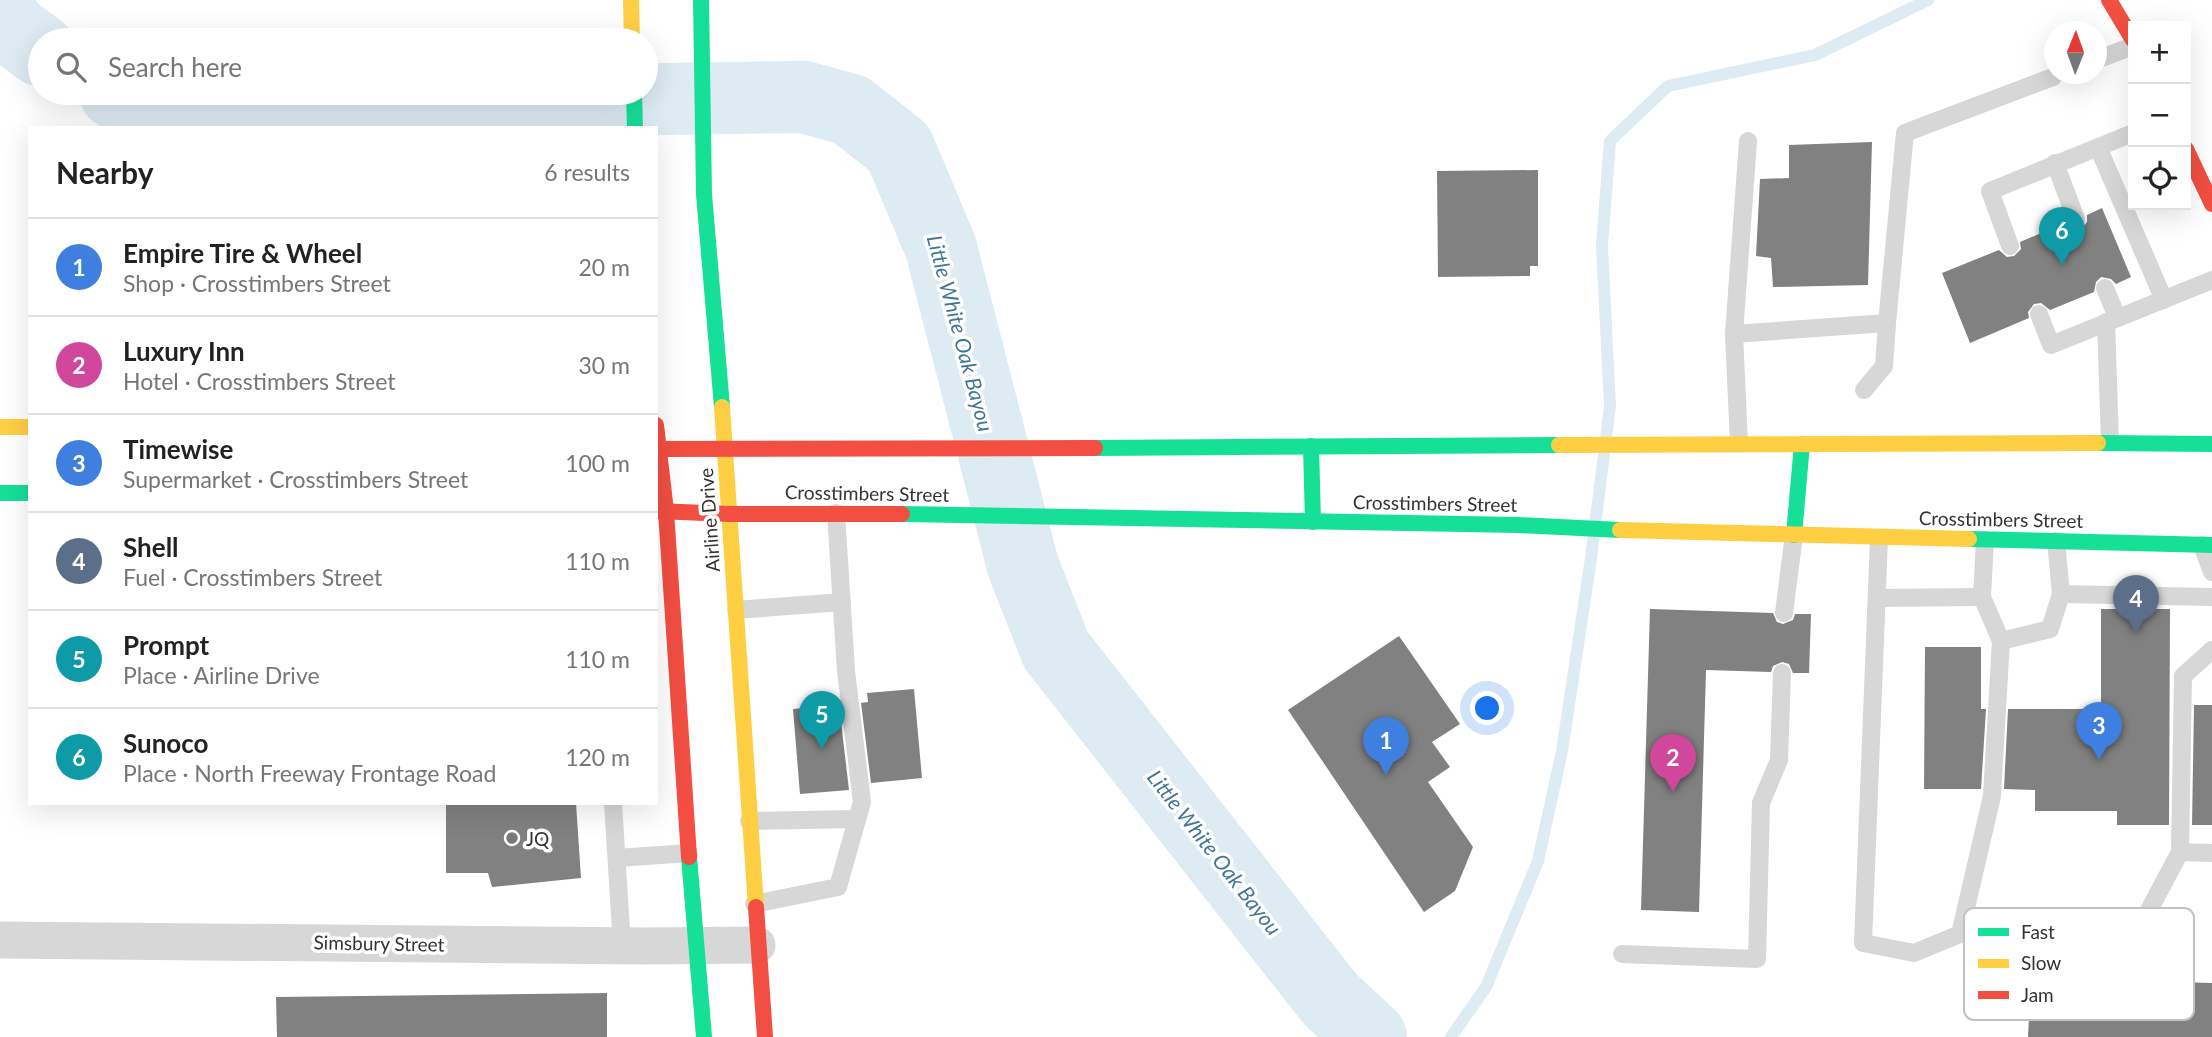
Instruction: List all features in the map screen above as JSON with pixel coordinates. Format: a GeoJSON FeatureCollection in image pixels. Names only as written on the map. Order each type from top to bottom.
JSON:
{"type":"FeatureCollection","features":[{"type":"Feature","properties":{"kind":"main road"},"geometry":{"type":"LineString","coordinates":[[631,0],[632,28]]}},
{"type":"Feature","properties":{"kind":"main road","name":"Airline Drive"},"geometry":{"type":"LineString","coordinates":[[701,0],[704,194],[730,514],[765,1037]]}},
{"type":"Feature","properties":{"kind":"main road"},"geometry":{"type":"LineString","coordinates":[[2109,0],[2128,32]]}},
{"type":"Feature","properties":{"kind":"main road"},"geometry":{"type":"LineString","coordinates":[[634,105],[635,126]]}},
{"type":"Feature","properties":{"kind":"main road"},"geometry":{"type":"LineString","coordinates":[[2191,160],[2212,204]]}},
{"type":"Feature","properties":{"kind":"main road"},"geometry":{"type":"LineString","coordinates":[[0,427],[28,427]]}},
{"type":"Feature","properties":{"kind":"main road"},"geometry":{"type":"LineString","coordinates":[[658,449],[1739,443],[2212,444]]}},
{"type":"Feature","properties":{"kind":"main road"},"geometry":{"type":"LineString","coordinates":[[1794,535],[1801,444]]}},
{"type":"Feature","properties":{"kind":"main road"},"geometry":{"type":"LineString","coordinates":[[1311,446],[1312,522]]}},
{"type":"Feature","properties":{"kind":"main road"},"geometry":{"type":"LineString","coordinates":[[658,464],[665,620],[689,853],[704,1037]]}},
{"type":"Feature","properties":{"kind":"main road"},"geometry":{"type":"LineString","coordinates":[[0,493],[28,493]]}},
{"type":"Feature","properties":{"kind":"main road","name":"Crosstimbers Street"},"geometry":{"type":"LineString","coordinates":[[661,511],[1518,525],[1879,538],[2207,545]]}},
{"type":"Feature","properties":{"kind":"street","name":"Simsbury Street"},"geometry":{"type":"LineString","coordinates":[[0,940],[757,945]]}},
{"type":"Feature","properties":{"kind":"lane"},"geometry":{"type":"LineString","coordinates":[[2107,56],[2128,48]]}},
{"type":"Feature","properties":{"kind":"lane"},"geometry":{"type":"LineString","coordinates":[[1864,390],[1884,366],[1905,133],[2044,80]]}},
{"type":"Feature","properties":{"kind":"lane"},"geometry":{"type":"LineString","coordinates":[[2010,246],[1990,191],[2128,135]]}},
{"type":"Feature","properties":{"kind":"lane"},"geometry":{"type":"LineString","coordinates":[[1739,443],[1734,334],[1748,141]]}},
{"type":"Feature","properties":{"kind":"lane"},"geometry":{"type":"LineString","coordinates":[[2098,147],[2164,300]]}},
{"type":"Feature","properties":{"kind":"lane"},"geometry":{"type":"LineString","coordinates":[[2055,163],[2076,219]]}},
{"type":"Feature","properties":{"kind":"lane"},"geometry":{"type":"LineString","coordinates":[[2039,314],[2051,345],[2212,280]]}},
{"type":"Feature","properties":{"kind":"lane"},"geometry":{"type":"LineString","coordinates":[[2105,288],[2111,319],[2110,442]]}},
{"type":"Feature","properties":{"kind":"lane"},"geometry":{"type":"LineString","coordinates":[[1734,334],[1887,323]]}},
{"type":"Feature","properties":{"kind":"lane"},"geometry":{"type":"LineString","coordinates":[[754,904],[838,887],[862,802],[846,671],[835,513]]}},
{"type":"Feature","properties":{"kind":"lane"},"geometry":{"type":"LineString","coordinates":[[1784,613],[1794,535]]}},
{"type":"Feature","properties":{"kind":"lane"},"geometry":{"type":"LineString","coordinates":[[1879,538],[1863,943],[1914,953],[1964,934]]}},
{"type":"Feature","properties":{"kind":"lane"},"geometry":{"type":"LineString","coordinates":[[1966,908],[1992,796],[2001,641],[1982,597],[1985,540]]}},
{"type":"Feature","properties":{"kind":"lane"},"geometry":{"type":"LineString","coordinates":[[2001,641],[2050,629],[2061,594],[2056,541]]}},
{"type":"Feature","properties":{"kind":"lane"},"geometry":{"type":"LineString","coordinates":[[2207,545],[2212,572]]}},
{"type":"Feature","properties":{"kind":"lane"},"geometry":{"type":"LineString","coordinates":[[2061,594],[2212,597]]}},
{"type":"Feature","properties":{"kind":"lane"},"geometry":{"type":"LineString","coordinates":[[1877,598],[1982,597]]}},
{"type":"Feature","properties":{"kind":"lane"},"geometry":{"type":"LineString","coordinates":[[736,610],[842,602]]}},
{"type":"Feature","properties":{"kind":"lane"},"geometry":{"type":"LineString","coordinates":[[2150,908],[2180,852],[2183,676],[2212,650]]}},
{"type":"Feature","properties":{"kind":"lane"},"geometry":{"type":"LineString","coordinates":[[1622,954],[1757,959],[1761,803],[1779,761],[1782,673]]}},
{"type":"Feature","properties":{"kind":"lane"},"geometry":{"type":"LineString","coordinates":[[614,805],[622,946]]}},
{"type":"Feature","properties":{"kind":"lane"},"geometry":{"type":"LineString","coordinates":[[749,821],[857,819]]}},
{"type":"Feature","properties":{"kind":"lane"},"geometry":{"type":"LineString","coordinates":[[2180,852],[2212,853]]}},
{"type":"Feature","properties":{"kind":"lane"},"geometry":{"type":"LineString","coordinates":[[617,858],[689,853]]}},
{"type":"Feature","properties":{"kind":"lane"},"geometry":{"type":"LineString","coordinates":[[1960,934],[1964,917]]}},
{"type":"Feature","properties":{"kind":"building"},"geometry":{"type":"Polygon","coordinates":[[[1872,142],[1868,285],[1773,287],[1771,258],[1756,256],[1760,179],[1789,178],[1789,145],[1872,142]]]}},
{"type":"Feature","properties":{"kind":"building"},"geometry":{"type":"Polygon","coordinates":[[[1538,170],[1538,266],[1530,266],[1530,276],[1438,277],[1437,171],[1538,170]]]}},
{"type":"Feature","properties":{"kind":"building"},"geometry":{"type":"Polygon","coordinates":[[[2102,208],[2131,277],[2116,284],[2111,279],[2101,277],[2096,282],[2094,292],[2050,310],[2041,303],[2034,304],[2028,312],[2029,318],[1970,343],[1942,273],[1999,250],[2007,257],[2014,256],[2021,249],[2020,242],[2065,223],[2073,230],[2081,229],[2087,222],[2087,215],[2102,208]]]}},
{"type":"Feature","properties":{"kind":"building"},"geometry":{"type":"Polygon","coordinates":[[[1650,609],[1773,613],[1777,622],[1783,624],[1793,620],[1795,614],[1811,614],[1809,673],[1793,673],[1789,664],[1782,662],[1773,666],[1771,672],[1706,670],[1699,912],[1641,910],[1650,609]]]}},
{"type":"Feature","properties":{"kind":"building"},"geometry":{"type":"Polygon","coordinates":[[[2101,609],[2170,609],[2169,825],[2117,825],[2117,811],[2035,811],[2035,790],[2004,789],[2008,709],[2101,709],[2101,609]]]}},
{"type":"Feature","properties":{"kind":"building"},"geometry":{"type":"Polygon","coordinates":[[[1399,636],[1460,724],[1432,742],[1450,767],[1428,782],[1473,847],[1455,891],[1424,912],[1288,710],[1399,636]]]}},
{"type":"Feature","properties":{"kind":"building"},"geometry":{"type":"Polygon","coordinates":[[[1925,647],[1981,647],[1981,709],[1986,709],[1981,789],[1924,789],[1925,647]]]}},
{"type":"Feature","properties":{"kind":"building"},"geometry":{"type":"Polygon","coordinates":[[[914,689],[922,778],[871,783],[861,703],[868,702],[867,693],[914,689]]]}},
{"type":"Feature","properties":{"kind":"building"},"geometry":{"type":"Polygon","coordinates":[[[839,705],[849,790],[800,794],[793,709],[839,705]]]}},
{"type":"Feature","properties":{"kind":"building"},"geometry":{"type":"Polygon","coordinates":[[[2194,705],[2212,705],[2212,825],[2192,825],[2194,705]]]}},
{"type":"Feature","properties":{"kind":"building","name":"JQ"},"geometry":{"type":"Polygon","coordinates":[[[446,805],[576,805],[581,878],[492,887],[488,873],[446,873],[446,805]]]}},
{"type":"Feature","properties":{"kind":"building"},"geometry":{"type":"Polygon","coordinates":[[[2194,983],[2212,983],[2212,1037],[2028,1037],[2029,1020],[2194,1020],[2194,983]]]}},
{"type":"Feature","properties":{"kind":"building"},"geometry":{"type":"Polygon","coordinates":[[[607,993],[607,1037],[277,1037],[276,997],[607,993]]]}},
{"type":"Feature","properties":{"kind":"waterway"},"geometry":{"type":"LineString","coordinates":[[1451,1037],[1486,987],[1538,861],[1562,751],[1591,558],[1610,406],[1602,245],[1610,141],[1668,86],[1815,55],[1928,0]]}},
{"type":"Feature","properties":{"kind":"waterway","name":"Little White Oak Bayou"},"geometry":{"type":"LineString","coordinates":[[0,13],[13,30],[28,41]]}},
{"type":"Feature","properties":{"kind":"waterway","name":"Little White Oak Bayou"},"geometry":{"type":"LineString","coordinates":[[658,99],[804,97],[851,110],[899,148],[941,248],[1023,566],[1056,650],[1330,999],[1371,1037]]}},
{"type":"Feature","properties":{"kind":"waterway","name":"Little White Oak Bayou"},"geometry":{"type":"LineString","coordinates":[[156,105],[183,113],[308,119],[480,105]]}},
{"type":"Feature","properties":{"kind":"traffic: fast"},"geometry":{"type":"LineString","coordinates":[[701,0],[704,194],[722,407]]}},
{"type":"Feature","properties":{"kind":"traffic: fast"},"geometry":{"type":"LineString","coordinates":[[634,105],[635,126]]}},
{"type":"Feature","properties":{"kind":"traffic: fast"},"geometry":{"type":"LineString","coordinates":[[2098,443],[2212,444]]}},
{"type":"Feature","properties":{"kind":"traffic: fast"},"geometry":{"type":"LineString","coordinates":[[1794,535],[1802,444]]}},
{"type":"Feature","properties":{"kind":"traffic: fast"},"geometry":{"type":"LineString","coordinates":[[1095,448],[1559,445]]}},
{"type":"Feature","properties":{"kind":"traffic: fast"},"geometry":{"type":"LineString","coordinates":[[1311,446],[1313,522]]}},
{"type":"Feature","properties":{"kind":"traffic: fast"},"geometry":{"type":"LineString","coordinates":[[0,493],[28,493]]}},
{"type":"Feature","properties":{"kind":"traffic: fast"},"geometry":{"type":"LineString","coordinates":[[902,514],[1518,525],[1620,530]]}},
{"type":"Feature","properties":{"kind":"traffic: fast"},"geometry":{"type":"LineString","coordinates":[[1969,539],[2212,545]]}},
{"type":"Feature","properties":{"kind":"traffic: fast"},"geometry":{"type":"LineString","coordinates":[[689,857],[704,1037]]}},
{"type":"Feature","properties":{"kind":"traffic: slow"},"geometry":{"type":"LineString","coordinates":[[631,0],[632,28]]}},
{"type":"Feature","properties":{"kind":"traffic: slow"},"geometry":{"type":"LineString","coordinates":[[722,407],[756,907]]}},
{"type":"Feature","properties":{"kind":"traffic: slow"},"geometry":{"type":"LineString","coordinates":[[0,427],[28,427]]}},
{"type":"Feature","properties":{"kind":"traffic: slow"},"geometry":{"type":"LineString","coordinates":[[1559,445],[2098,443]]}},
{"type":"Feature","properties":{"kind":"traffic: slow"},"geometry":{"type":"LineString","coordinates":[[1620,530],[1969,539]]}},
{"type":"Feature","properties":{"kind":"traffic: jam"},"geometry":{"type":"LineString","coordinates":[[2109,0],[2128,32]]}},
{"type":"Feature","properties":{"kind":"traffic: jam"},"geometry":{"type":"LineString","coordinates":[[2191,160],[2212,204]]}},
{"type":"Feature","properties":{"kind":"traffic: jam"},"geometry":{"type":"LineString","coordinates":[[658,442],[666,511],[689,857]]}},
{"type":"Feature","properties":{"kind":"traffic: jam"},"geometry":{"type":"LineString","coordinates":[[658,449],[1095,448]]}},
{"type":"Feature","properties":{"kind":"traffic: jam"},"geometry":{"type":"LineString","coordinates":[[658,511],[902,514]]}},
{"type":"Feature","properties":{"kind":"traffic: jam"},"geometry":{"type":"LineString","coordinates":[[756,907],[765,1037]]}},
{"type":"Feature","properties":{"kind":"place","name":"Sunoco"},"geometry":{"type":"Point","coordinates":[2062,265]}},
{"type":"Feature","properties":{"kind":"place","name":"Shell"},"geometry":{"type":"Point","coordinates":[2136,633]}},
{"type":"Feature","properties":{"kind":"place","name":"Prompt"},"geometry":{"type":"Point","coordinates":[822,749]}},
{"type":"Feature","properties":{"kind":"place","name":"Timewise"},"geometry":{"type":"Point","coordinates":[2099,760]}},
{"type":"Feature","properties":{"kind":"place","name":"Empire Tire & Wheel"},"geometry":{"type":"Point","coordinates":[1386,775]}},
{"type":"Feature","properties":{"kind":"place","name":"Luxury Inn"},"geometry":{"type":"Point","coordinates":[1673,792]}},
{"type":"Feature","properties":{"kind":"place","name":"JQ"},"geometry":{"type":"Point","coordinates":[512,838]}}]}
